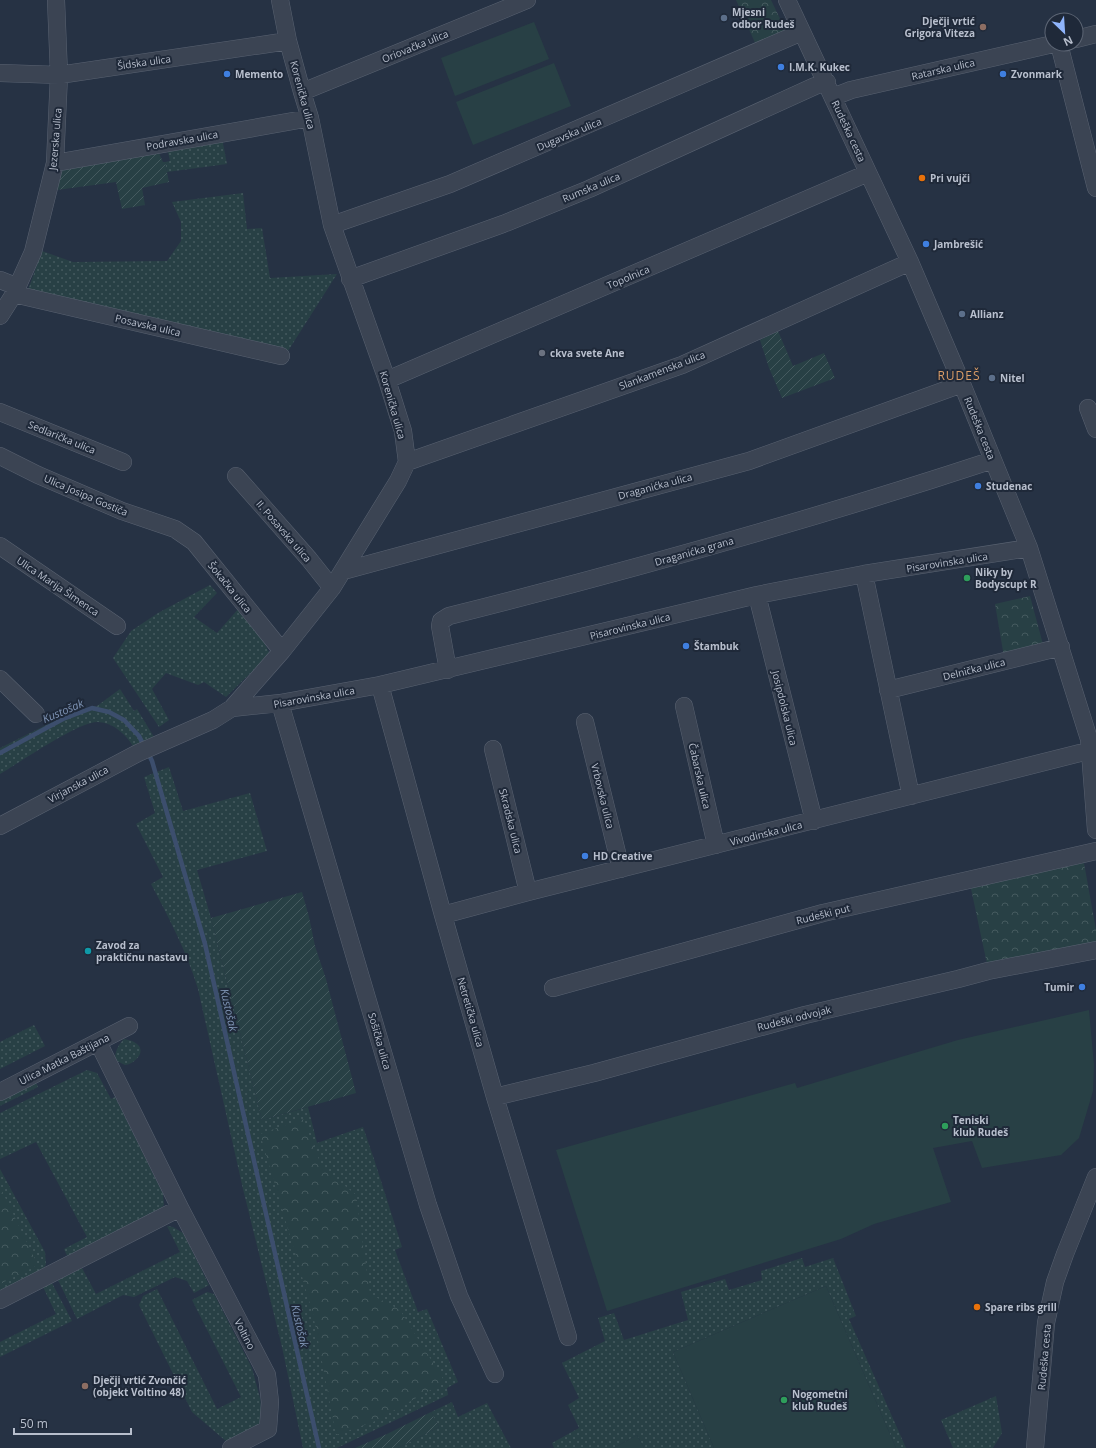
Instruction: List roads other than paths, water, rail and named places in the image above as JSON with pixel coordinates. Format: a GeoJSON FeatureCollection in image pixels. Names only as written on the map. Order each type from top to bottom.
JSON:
{"type":"FeatureCollection","features":[{"type":"Feature","properties":{"kind":"street","name":"Jezerska ulica"},"geometry":{"type":"LineString","coordinates":[[0,316],[16,291],[33,252],[55,163],[59,75],[56,0]]}},
{"type":"Feature","properties":{"kind":"street","name":"Korenička ulica"},"geometry":{"type":"LineString","coordinates":[[280,0],[288,41],[310,118],[332,226],[387,380],[403,431],[407,462]]}},
{"type":"Feature","properties":{"kind":"street","name":"Oriovačka ulica"},"geometry":{"type":"LineString","coordinates":[[302,92],[527,0]]}},
{"type":"Feature","properties":{"kind":"street","name":"Rudeška cesta"},"geometry":{"type":"LineString","coordinates":[[787,0],[910,262],[1029,548],[1061,647],[1090,718],[1089,739],[1096,830]]}},
{"type":"Feature","properties":{"kind":"street","name":"Dugavska ulica"},"geometry":{"type":"LineString","coordinates":[[332,226],[450,184],[802,32]]}},
{"type":"Feature","properties":{"kind":"street"},"geometry":{"type":"LineString","coordinates":[[1084,37],[1096,34]]}},
{"type":"Feature","properties":{"kind":"street","name":"Šidska ulica"},"geometry":{"type":"LineString","coordinates":[[0,74],[59,75],[288,41]]}},
{"type":"Feature","properties":{"kind":"street","name":"Ratarska ulica"},"geometry":{"type":"LineString","coordinates":[[830,90],[859,89],[1044,46]]}},
{"type":"Feature","properties":{"kind":"street"},"geometry":{"type":"LineString","coordinates":[[1061,52],[1096,188]]}},
{"type":"Feature","properties":{"kind":"street","name":"Rumska ulica"},"geometry":{"type":"LineString","coordinates":[[350,279],[503,224],[582,192],[815,86],[830,90]]}},
{"type":"Feature","properties":{"kind":"street","name":"Podravska ulica"},"geometry":{"type":"LineString","coordinates":[[55,163],[310,118]]}},
{"type":"Feature","properties":{"kind":"street","name":"Topolnica"},"geometry":{"type":"LineString","coordinates":[[387,380],[868,173]]}},
{"type":"Feature","properties":{"kind":"street","name":"Slankamenska ulica"},"geometry":{"type":"LineString","coordinates":[[407,462],[682,365],[910,262]]}},
{"type":"Feature","properties":{"kind":"street","name":"Posavska ulica"},"geometry":{"type":"LineString","coordinates":[[0,280],[16,291],[281,356]]}},
{"type":"Feature","properties":{"kind":"street","name":"Draganićka ulica"},"geometry":{"type":"LineString","coordinates":[[343,571],[748,461],[962,384]]}},
{"type":"Feature","properties":{"kind":"street"},"geometry":{"type":"LineString","coordinates":[[1088,408],[1096,429]]}},
{"type":"Feature","properties":{"kind":"street","name":"Sedlarička ulica"},"geometry":{"type":"LineString","coordinates":[[0,412],[123,462]]}},
{"type":"Feature","properties":{"kind":"street","name":"Ulica Josipa Gostiča"},"geometry":{"type":"LineString","coordinates":[[0,456],[38,475],[122,511],[175,529]]}},
{"type":"Feature","properties":{"kind":"street","name":"Draganićka grana"},"geometry":{"type":"LineString","coordinates":[[448,670],[440,626],[441,621],[449,616],[556,589],[754,534],[993,460]]}},
{"type":"Feature","properties":{"kind":"street"},"geometry":{"type":"LineString","coordinates":[[232,708],[282,651],[332,588],[398,481],[407,462]]}},
{"type":"Feature","properties":{"kind":"street","name":"II. Posavska ulica"},"geometry":{"type":"LineString","coordinates":[[236,476],[309,559],[332,588]]}},
{"type":"Feature","properties":{"kind":"street","name":"Šokačka ulica"},"geometry":{"type":"LineString","coordinates":[[175,529],[194,542],[282,651]]}},
{"type":"Feature","properties":{"kind":"street","name":"Ulica Marija Šimenca"},"geometry":{"type":"LineString","coordinates":[[0,546],[117,626]]}},
{"type":"Feature","properties":{"kind":"street","name":"Pisarovinska ulica"},"geometry":{"type":"LineString","coordinates":[[232,708],[280,703],[380,685],[757,595],[864,574],[1029,548]]}},
{"type":"Feature","properties":{"kind":"street"},"geometry":{"type":"LineString","coordinates":[[864,574],[911,796]]}},
{"type":"Feature","properties":{"kind":"street","name":"Josipdolska ulica"},"geometry":{"type":"LineString","coordinates":[[757,595],[814,821]]}},
{"type":"Feature","properties":{"kind":"street","name":"Delnička ulica"},"geometry":{"type":"LineString","coordinates":[[888,690],[1061,647]]}},
{"type":"Feature","properties":{"kind":"street"},"geometry":{"type":"LineString","coordinates":[[0,679],[36,714]]}},
{"type":"Feature","properties":{"kind":"street","name":"Netretička ulica"},"geometry":{"type":"LineString","coordinates":[[380,685],[443,915],[495,1096],[568,1337]]}},
{"type":"Feature","properties":{"kind":"street","name":"Sošička ulica"},"geometry":{"type":"LineString","coordinates":[[280,703],[428,1206],[459,1296],[494,1374]]}},
{"type":"Feature","properties":{"kind":"street","name":"Čabarska ulica"},"geometry":{"type":"LineString","coordinates":[[684,706],[716,845]]}},
{"type":"Feature","properties":{"kind":"street","name":"Virjanska ulica"},"geometry":{"type":"LineString","coordinates":[[0,826],[138,752],[213,720],[232,708]]}},
{"type":"Feature","properties":{"kind":"street","name":"Vrbovska ulica"},"geometry":{"type":"LineString","coordinates":[[585,722],[621,869]]}},
{"type":"Feature","properties":{"kind":"street","name":"Skradska ulica"},"geometry":{"type":"LineString","coordinates":[[493,749],[528,892]]}},
{"type":"Feature","properties":{"kind":"street","name":"Vivodinska ulica"},"geometry":{"type":"LineString","coordinates":[[443,915],[528,892],[1080,753],[1090,752]]}},
{"type":"Feature","properties":{"kind":"street","name":"Rudeški put"},"geometry":{"type":"LineString","coordinates":[[553,988],[823,913],[1096,851]]}},
{"type":"Feature","properties":{"kind":"street","name":"Rudeški odvojak"},"geometry":{"type":"LineString","coordinates":[[495,1096],[594,1073],[805,1015],[988,971],[1096,950]]}},
{"type":"Feature","properties":{"kind":"street","name":"Ulica Matka Baštijana"},"geometry":{"type":"LineString","coordinates":[[0,1092],[129,1026]]}},
{"type":"Feature","properties":{"kind":"street","name":"Voltino"},"geometry":{"type":"LineString","coordinates":[[98,1042],[180,1208],[267,1376],[270,1402],[268,1429],[231,1448]]}},
{"type":"Feature","properties":{"kind":"street","name":"Rudeška cesta"},"geometry":{"type":"LineString","coordinates":[[1035,1448],[1046,1323],[1055,1282],[1096,1177]]}},
{"type":"Feature","properties":{"kind":"street"},"geometry":{"type":"LineString","coordinates":[[0,1300],[180,1208]]}},
{"type":"Feature","properties":{"kind":"waterway","name":"Kustošak"},"geometry":{"type":"LineString","coordinates":[[0,753],[63,719],[92,708],[109,712],[124,720],[139,736],[144,746]]}},
{"type":"Feature","properties":{"kind":"waterway","name":"Kustošak"},"geometry":{"type":"LineString","coordinates":[[148,753],[152,761],[205,944],[319,1448]]}},
{"type":"Feature","properties":{"kind":"place","name":"Mjesni odbor Rudeš"},"geometry":{"type":"Point","coordinates":[724,18]}},
{"type":"Feature","properties":{"kind":"place","name":"Dječji vrtić Grigora Viteza"},"geometry":{"type":"Point","coordinates":[983,27]}},
{"type":"Feature","properties":{"kind":"place","name":"I.M.K. Kukec"},"geometry":{"type":"Point","coordinates":[781,67]}},
{"type":"Feature","properties":{"kind":"place","name":"Memento"},"geometry":{"type":"Point","coordinates":[227,74]}},
{"type":"Feature","properties":{"kind":"place","name":"Zvonmark"},"geometry":{"type":"Point","coordinates":[1003,74]}},
{"type":"Feature","properties":{"kind":"place","name":"Pri vujči"},"geometry":{"type":"Point","coordinates":[922,178]}},
{"type":"Feature","properties":{"kind":"place","name":"Jambrešić"},"geometry":{"type":"Point","coordinates":[926,244]}},
{"type":"Feature","properties":{"kind":"place","name":"Allianz"},"geometry":{"type":"Point","coordinates":[962,314]}},
{"type":"Feature","properties":{"kind":"place","name":"ckva svete Ane"},"geometry":{"type":"Point","coordinates":[542,353]}},
{"type":"Feature","properties":{"kind":"place","name":"Nitel"},"geometry":{"type":"Point","coordinates":[992,378]}},
{"type":"Feature","properties":{"kind":"place","name":"Studenac"},"geometry":{"type":"Point","coordinates":[978,486]}},
{"type":"Feature","properties":{"kind":"place","name":"Niky by Bodyscupt R"},"geometry":{"type":"Point","coordinates":[967,578]}},
{"type":"Feature","properties":{"kind":"place","name":"Štambuk"},"geometry":{"type":"Point","coordinates":[686,646]}},
{"type":"Feature","properties":{"kind":"place","name":"HD Creative"},"geometry":{"type":"Point","coordinates":[585,856]}},
{"type":"Feature","properties":{"kind":"place","name":"Zavod za praktičnu nastavu"},"geometry":{"type":"Point","coordinates":[88,951]}},
{"type":"Feature","properties":{"kind":"place","name":"Tumir"},"geometry":{"type":"Point","coordinates":[1082,987]}},
{"type":"Feature","properties":{"kind":"place","name":"Teniski klub Rudeš"},"geometry":{"type":"Point","coordinates":[945,1126]}},
{"type":"Feature","properties":{"kind":"place","name":"Spare ribs grill"},"geometry":{"type":"Point","coordinates":[977,1307]}},
{"type":"Feature","properties":{"kind":"place","name":"Dječji vrtić Zvončić (objekt Voltino 48)"},"geometry":{"type":"Point","coordinates":[85,1386]}},
{"type":"Feature","properties":{"kind":"place","name":"Nogometni klub Rudeš"},"geometry":{"type":"Point","coordinates":[784,1400]}},
{"type":"Feature","properties":{"kind":"district","name":"RUDEŠ"},"geometry":{"type":"Point","coordinates":[959,376]}}]}
